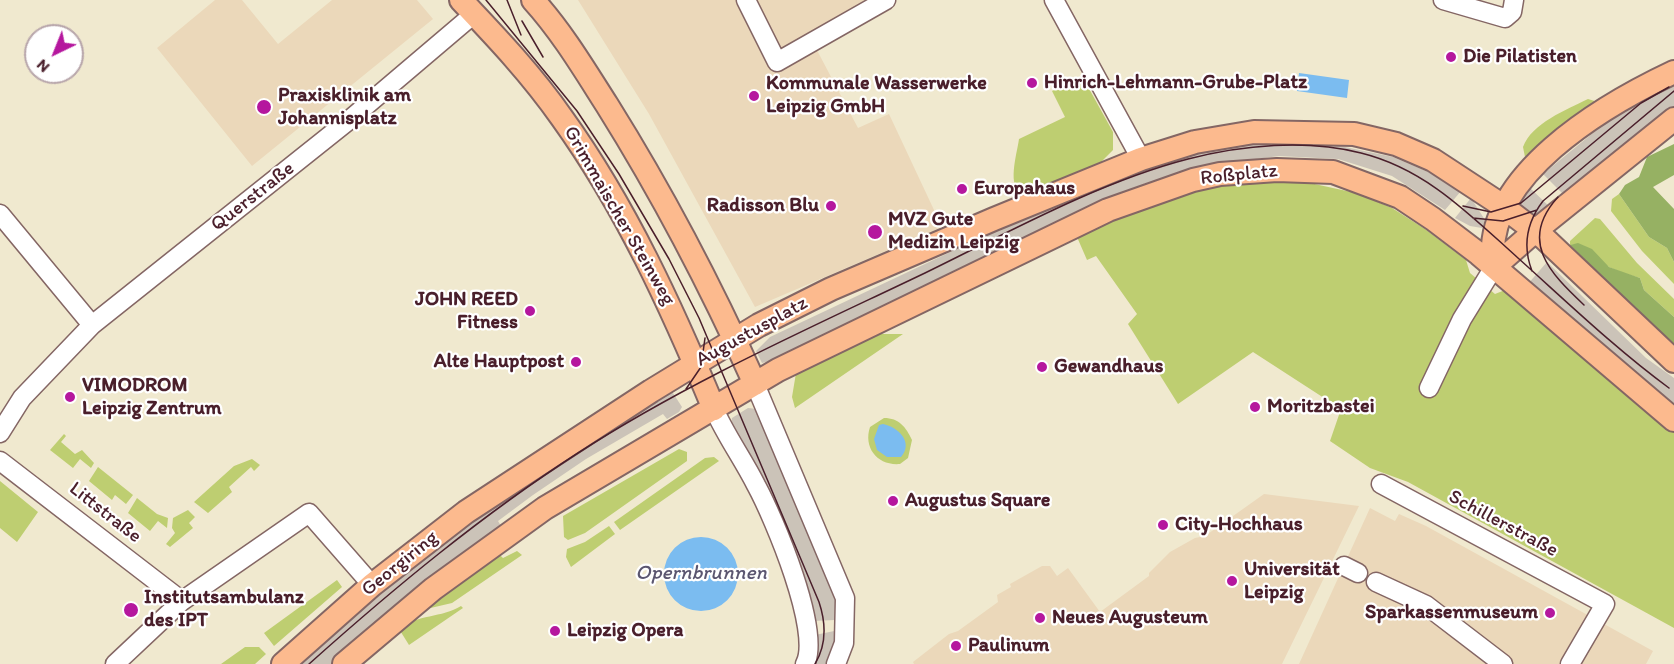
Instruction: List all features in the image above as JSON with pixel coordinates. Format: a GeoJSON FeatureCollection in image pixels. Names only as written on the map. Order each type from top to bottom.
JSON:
{"type":"FeatureCollection","features":[{"type":"Feature","properties":{"kind":"main road"},"geometry":{"type":"LineString","coordinates":[[533,0],[567,42],[656,185],[716,296],[755,384],[714,409]]}},
{"type":"Feature","properties":{"kind":"main road","name":"Grimmaischer Steinweg"},"geometry":{"type":"LineString","coordinates":[[475,3],[561,116],[596,167],[675,313],[714,409]]}},
{"type":"Feature","properties":{"kind":"main road"},"geometry":{"type":"LineString","coordinates":[[1494,267],[1494,237],[1504,207],[1521,179],[1598,115],[1674,72]]}},
{"type":"Feature","properties":{"kind":"main road"},"geometry":{"type":"LineString","coordinates":[[1494,267],[1674,119]]}},
{"type":"Feature","properties":{"kind":"main road","name":"Roßplatz"},"geometry":{"type":"LineString","coordinates":[[994,219],[1141,159],[1195,142],[1254,132],[1354,134],[1396,144],[1424,156],[1504,207],[1535,231],[1674,361]]}},
{"type":"Feature","properties":{"kind":"main road"},"geometry":{"type":"LineString","coordinates":[[1473,186],[1498,182],[1540,161]]}},
{"type":"Feature","properties":{"kind":"main road","name":"Roßplatz"},"geometry":{"type":"LineString","coordinates":[[755,384],[791,363],[1108,210],[1154,193],[1220,174],[1277,170],[1333,172],[1381,188],[1433,219],[1494,267],[1674,420]]}},
{"type":"Feature","properties":{"kind":"main road","name":"Augustusplatz"},"geometry":{"type":"LineString","coordinates":[[525,473],[735,339],[831,290],[994,219]]}},
{"type":"Feature","properties":{"kind":"main road","name":"Georgiring"},"geometry":{"type":"LineString","coordinates":[[344,664],[434,589],[545,508],[714,409]]}},
{"type":"Feature","properties":{"kind":"main road","name":"Georgiring"},"geometry":{"type":"LineString","coordinates":[[283,664],[372,585],[466,512],[525,473]]}},
{"type":"Feature","properties":{"kind":"street"},"geometry":{"type":"LineString","coordinates":[[746,0],[777,62],[886,0]]}},
{"type":"Feature","properties":{"kind":"street"},"geometry":{"type":"LineString","coordinates":[[1054,0],[1141,159]]}},
{"type":"Feature","properties":{"kind":"street"},"geometry":{"type":"LineString","coordinates":[[1443,0],[1505,18],[1512,12],[1514,0]]}},
{"type":"Feature","properties":{"kind":"street","name":"Querstraße"},"geometry":{"type":"LineString","coordinates":[[0,417],[22,398],[92,325],[348,121],[475,3]]}},
{"type":"Feature","properties":{"kind":"street"},"geometry":{"type":"LineString","coordinates":[[0,214],[92,325]]}},
{"type":"Feature","properties":{"kind":"street"},"geometry":{"type":"LineString","coordinates":[[1429,388],[1462,319],[1494,267]]}},
{"type":"Feature","properties":{"kind":"street"},"geometry":{"type":"LineString","coordinates":[[755,384],[845,598],[844,643],[836,664]]}},
{"type":"Feature","properties":{"kind":"street","name":"Querstraße"},"geometry":{"type":"LineString","coordinates":[[0,433],[22,398]]}},
{"type":"Feature","properties":{"kind":"street"},"geometry":{"type":"LineString","coordinates":[[714,409],[724,432],[757,486],[788,559],[809,632],[810,650],[805,664]]}},
{"type":"Feature","properties":{"kind":"street","name":"Littstraße"},"geometry":{"type":"LineString","coordinates":[[0,461],[182,601]]}},
{"type":"Feature","properties":{"kind":"street","name":"Schillerstraße"},"geometry":{"type":"LineString","coordinates":[[1381,484],[1605,604],[1570,664]]}},
{"type":"Feature","properties":{"kind":"street"},"geometry":{"type":"LineString","coordinates":[[115,664],[182,601],[309,513],[372,585]]}},
{"type":"Feature","properties":{"kind":"street"},"geometry":{"type":"LineString","coordinates":[[1376,582],[1426,605],[1503,664]]}},
{"type":"Feature","properties":{"kind":"shaded area","name":"Praxisklinik am Johannisplatz"},"geometry":{"type":"Polygon","coordinates":[[[215,0],[242,0],[278,44],[332,0],[417,0],[433,19],[252,166],[157,48],[215,0]]]}},
{"type":"Feature","properties":{"kind":"shaded area"},"geometry":{"type":"Polygon","coordinates":[[[578,0],[875,0],[810,37],[858,128],[889,114],[942,227],[755,307],[649,114],[578,0]]]}},
{"type":"Feature","properties":{"kind":"shaded area"},"geometry":{"type":"Polygon","coordinates":[[[1674,77],[1674,111],[1568,199],[1543,174],[1622,109],[1674,77]]]}},
{"type":"Feature","properties":{"kind":"shaded area"},"geometry":{"type":"Polygon","coordinates":[[[1326,143],[1393,157],[1433,174],[1461,191],[1445,210],[1392,176],[1338,159],[1279,156],[1204,166],[1144,184],[1082,211],[774,360],[762,363],[756,351],[770,337],[995,231],[1107,184],[1187,155],[1248,144],[1326,143]]]}},
{"type":"Feature","properties":{"kind":"shaded area"},"geometry":{"type":"Polygon","coordinates":[[[1529,187],[1553,210],[1536,218],[1516,203],[1529,187]]]}},
{"type":"Feature","properties":{"kind":"shaded area"},"geometry":{"type":"Polygon","coordinates":[[[1471,198],[1485,220],[1482,228],[1470,226],[1455,218],[1471,198]]]}},
{"type":"Feature","properties":{"kind":"shaded area"},"geometry":{"type":"Polygon","coordinates":[[[1547,262],[1646,358],[1674,378],[1674,410],[1527,285],[1547,262]]]}},
{"type":"Feature","properties":{"kind":"shaded area"},"geometry":{"type":"Polygon","coordinates":[[[671,390],[682,407],[679,412],[667,419],[663,414],[586,459],[533,495],[498,521],[501,526],[333,664],[294,664],[427,551],[671,390]]]}},
{"type":"Feature","properties":{"kind":"shaded area"},"geometry":{"type":"Polygon","coordinates":[[[748,408],[757,409],[839,597],[839,615],[835,620],[813,621],[731,427],[732,418],[748,408]]]}},
{"type":"Feature","properties":{"kind":"shaded area","name":"Universität Leipzig"},"geometry":{"type":"Polygon","coordinates":[[[1264,494],[1359,506],[1282,664],[914,664],[913,662],[949,634],[958,631],[998,602],[997,595],[1011,587],[1010,584],[1042,566],[1050,566],[1057,576],[1068,568],[1100,612],[1149,576],[1149,573],[1170,552],[1195,538],[1205,536],[1264,494]]]}},
{"type":"Feature","properties":{"kind":"shaded area"},"geometry":{"type":"Polygon","coordinates":[[[1370,508],[1395,521],[1399,514],[1426,526],[1653,651],[1646,664],[1299,664],[1370,508]]]}},
{"type":"Feature","properties":{"kind":"shaded area"},"geometry":{"type":"Polygon","coordinates":[[[839,630],[832,664],[809,664],[815,635],[839,630]]]}},
{"type":"Feature","properties":{"kind":"green space"},"geometry":{"type":"Polygon","coordinates":[[[1082,76],[1113,132],[1113,150],[1101,162],[1023,194],[1018,191],[1014,178],[1019,139],[1065,117],[1052,91],[1082,76]]]}},
{"type":"Feature","properties":{"kind":"green space"},"geometry":{"type":"Polygon","coordinates":[[[1588,99],[1601,103],[1552,135],[1525,157],[1523,147],[1527,138],[1534,131],[1551,118],[1588,99]]]}},
{"type":"Feature","properties":{"kind":"green space"},"geometry":{"type":"Polygon","coordinates":[[[1674,144],[1674,175],[1653,187],[1674,209],[1674,262],[1667,248],[1649,237],[1619,194],[1625,185],[1639,177],[1647,157],[1674,144]]]}},
{"type":"Feature","properties":{"kind":"green space"},"geometry":{"type":"Polygon","coordinates":[[[1296,180],[1356,193],[1392,208],[1425,229],[1466,260],[1470,273],[1495,294],[1505,290],[1674,430],[1674,628],[1408,482],[1370,468],[1330,441],[1341,409],[1253,352],[1178,404],[1128,324],[1137,314],[1096,256],[1087,260],[1077,237],[1145,207],[1198,190],[1266,181],[1296,180]]]}},
{"type":"Feature","properties":{"kind":"green space"},"geometry":{"type":"Polygon","coordinates":[[[1619,194],[1649,237],[1667,248],[1674,262],[1674,284],[1642,251],[1611,211],[1612,199],[1619,194]]]}},
{"type":"Feature","properties":{"kind":"green space"},"geometry":{"type":"Polygon","coordinates":[[[1595,218],[1600,219],[1637,263],[1674,299],[1674,317],[1644,290],[1640,278],[1611,268],[1588,248],[1570,245],[1570,241],[1595,218]]]}},
{"type":"Feature","properties":{"kind":"green space"},"geometry":{"type":"Polygon","coordinates":[[[1578,243],[1592,249],[1609,267],[1640,278],[1644,290],[1674,317],[1674,347],[1570,245],[1578,243]]]}},
{"type":"Feature","properties":{"kind":"green space"},"geometry":{"type":"Polygon","coordinates":[[[873,334],[903,334],[795,408],[792,397],[796,373],[873,334]]]}},
{"type":"Feature","properties":{"kind":"green space"},"geometry":{"type":"Polygon","coordinates":[[[884,418],[901,424],[912,440],[908,458],[900,464],[892,464],[879,459],[871,448],[868,435],[870,427],[884,418]]]}},
{"type":"Feature","properties":{"kind":"green space"},"geometry":{"type":"Polygon","coordinates":[[[64,434],[66,436],[61,442],[75,454],[82,450],[94,463],[91,468],[80,459],[73,468],[50,450],[64,434]]]}},
{"type":"Feature","properties":{"kind":"green space"},"geometry":{"type":"Polygon","coordinates":[[[679,449],[687,452],[687,461],[585,533],[568,540],[564,537],[563,516],[679,449]]]}},
{"type":"Feature","properties":{"kind":"green space"},"geometry":{"type":"Polygon","coordinates":[[[714,457],[719,461],[620,530],[614,522],[705,458],[714,457]]]}},
{"type":"Feature","properties":{"kind":"green space"},"geometry":{"type":"Polygon","coordinates":[[[252,459],[260,465],[254,471],[251,467],[229,487],[232,492],[208,513],[194,502],[234,466],[252,459]]]}},
{"type":"Feature","properties":{"kind":"green space"},"geometry":{"type":"Polygon","coordinates":[[[98,467],[133,495],[126,504],[115,495],[112,500],[89,481],[98,467]]]}},
{"type":"Feature","properties":{"kind":"green space"},"geometry":{"type":"Polygon","coordinates":[[[0,481],[38,512],[17,542],[0,528],[0,481]]]}},
{"type":"Feature","properties":{"kind":"green space"},"geometry":{"type":"Polygon","coordinates":[[[137,498],[157,514],[168,518],[167,528],[158,521],[150,531],[128,513],[137,498]]]}},
{"type":"Feature","properties":{"kind":"green space"},"geometry":{"type":"Polygon","coordinates":[[[188,510],[195,517],[189,523],[193,528],[170,547],[166,544],[175,533],[172,528],[173,518],[188,510]]]}},
{"type":"Feature","properties":{"kind":"green space"},"geometry":{"type":"Polygon","coordinates":[[[609,526],[615,534],[571,567],[566,557],[567,549],[585,542],[609,526]]]}},
{"type":"Feature","properties":{"kind":"green space"},"geometry":{"type":"Polygon","coordinates":[[[517,551],[522,555],[452,603],[422,610],[498,553],[503,558],[517,551]]]}},
{"type":"Feature","properties":{"kind":"green space"},"geometry":{"type":"Polygon","coordinates":[[[337,580],[342,587],[274,646],[264,633],[337,580]]]}},
{"type":"Feature","properties":{"kind":"green space"},"geometry":{"type":"Polygon","coordinates":[[[461,606],[463,608],[409,645],[399,629],[414,621],[446,613],[461,606]]]}},
{"type":"Feature","properties":{"kind":"green space"},"geometry":{"type":"Polygon","coordinates":[[[245,647],[259,647],[266,654],[255,664],[221,664],[245,647]]]}},
{"type":"Feature","properties":{"kind":"water"},"geometry":{"type":"Polygon","coordinates":[[[1299,73],[1349,80],[1347,98],[1297,91],[1299,73]]]}},
{"type":"Feature","properties":{"kind":"water"},"geometry":{"type":"Polygon","coordinates":[[[879,425],[894,428],[905,441],[905,451],[901,457],[887,457],[877,450],[874,439],[879,425]]]}},
{"type":"Feature","properties":{"kind":"water","name":"Opernbrunnen"},"geometry":{"type":"Polygon","coordinates":[[[701,537],[722,543],[732,553],[738,574],[732,595],[722,605],[701,611],[680,605],[670,595],[664,574],[670,553],[680,543],[701,537]]]}},
{"type":"Feature","properties":{"kind":"tram line"},"geometry":{"type":"LineString","coordinates":[[486,0],[577,111],[619,174],[669,259],[699,318],[819,602],[824,633],[822,649],[815,664]]}},
{"type":"Feature","properties":{"kind":"tram line"},"geometry":{"type":"LineString","coordinates":[[507,0],[521,35]]}},
{"type":"Feature","properties":{"kind":"tram line"},"geometry":{"type":"LineString","coordinates":[[522,21],[543,57]]}},
{"type":"Feature","properties":{"kind":"tram line"},"geometry":{"type":"LineString","coordinates":[[1463,206],[1491,212],[1521,203],[1641,103],[1669,87]]}},
{"type":"Feature","properties":{"kind":"tram line"},"geometry":{"type":"LineString","coordinates":[[1532,271],[1527,252],[1528,234],[1533,217],[1543,201],[1674,91]]}},
{"type":"Feature","properties":{"kind":"tram line"},"geometry":{"type":"LineString","coordinates":[[309,664],[406,580],[507,501],[578,453],[662,403],[749,357],[1054,210],[1121,181],[1209,154],[1252,147],[1318,146],[1361,153],[1406,170],[1446,195],[1611,341],[1669,388]]}},
{"type":"Feature","properties":{"kind":"tram line"},"geometry":{"type":"LineString","coordinates":[[1558,197],[1546,213],[1540,228],[1543,256],[1560,281],[1584,305]]}},
{"type":"Feature","properties":{"kind":"tram line"},"geometry":{"type":"LineString","coordinates":[[1473,218],[1503,221],[1537,210]]}},
{"type":"Feature","properties":{"kind":"tram line"},"geometry":{"type":"LineString","coordinates":[[686,389],[701,367],[705,338]]}},
{"type":"Feature","properties":{"kind":"place","name":"Die Pilatisten"},"geometry":{"type":"Point","coordinates":[1451,57]}},
{"type":"Feature","properties":{"kind":"place","name":"Hinrich-Lehmann-Grube-Platz"},"geometry":{"type":"Point","coordinates":[1032,83]}},
{"type":"Feature","properties":{"kind":"place","name":"Kommunale Wasserwerke Leipzig GmbH"},"geometry":{"type":"Point","coordinates":[754,96]}},
{"type":"Feature","properties":{"kind":"place","name":"Praxisklinik am Johannisplatz"},"geometry":{"type":"Point","coordinates":[264,107]}},
{"type":"Feature","properties":{"kind":"place","name":"Europahaus"},"geometry":{"type":"Point","coordinates":[962,189]}},
{"type":"Feature","properties":{"kind":"place","name":"Radisson Blu"},"geometry":{"type":"Point","coordinates":[831,206]}},
{"type":"Feature","properties":{"kind":"place","name":"MVZ Gute Medizin Leipzig"},"geometry":{"type":"Point","coordinates":[875,232]}},
{"type":"Feature","properties":{"kind":"place","name":"JOHN REED Fitness"},"geometry":{"type":"Point","coordinates":[530,311]}},
{"type":"Feature","properties":{"kind":"place","name":"Alte Hauptpost"},"geometry":{"type":"Point","coordinates":[576,362]}},
{"type":"Feature","properties":{"kind":"place","name":"Gewandhaus"},"geometry":{"type":"Point","coordinates":[1042,367]}},
{"type":"Feature","properties":{"kind":"place","name":"VIMODROM Leipzig Zentrum"},"geometry":{"type":"Point","coordinates":[70,397]}},
{"type":"Feature","properties":{"kind":"place","name":"Moritzbastei"},"geometry":{"type":"Point","coordinates":[1255,407]}},
{"type":"Feature","properties":{"kind":"place","name":"Augustus Square"},"geometry":{"type":"Point","coordinates":[893,501]}},
{"type":"Feature","properties":{"kind":"place","name":"City-Hochhaus"},"geometry":{"type":"Point","coordinates":[1163,525]}},
{"type":"Feature","properties":{"kind":"place","name":"Universität Leipzig"},"geometry":{"type":"Point","coordinates":[1232,581]}},
{"type":"Feature","properties":{"kind":"place","name":"Institutsambulanz des IPT"},"geometry":{"type":"Point","coordinates":[131,610]}},
{"type":"Feature","properties":{"kind":"place","name":"Sparkassenmuseum"},"geometry":{"type":"Point","coordinates":[1550,613]}},
{"type":"Feature","properties":{"kind":"place","name":"Neues Augusteum"},"geometry":{"type":"Point","coordinates":[1040,618]}},
{"type":"Feature","properties":{"kind":"place","name":"Leipzig Opera"},"geometry":{"type":"Point","coordinates":[555,631]}},
{"type":"Feature","properties":{"kind":"place","name":"Paulinum"},"geometry":{"type":"Point","coordinates":[956,646]}}]}
